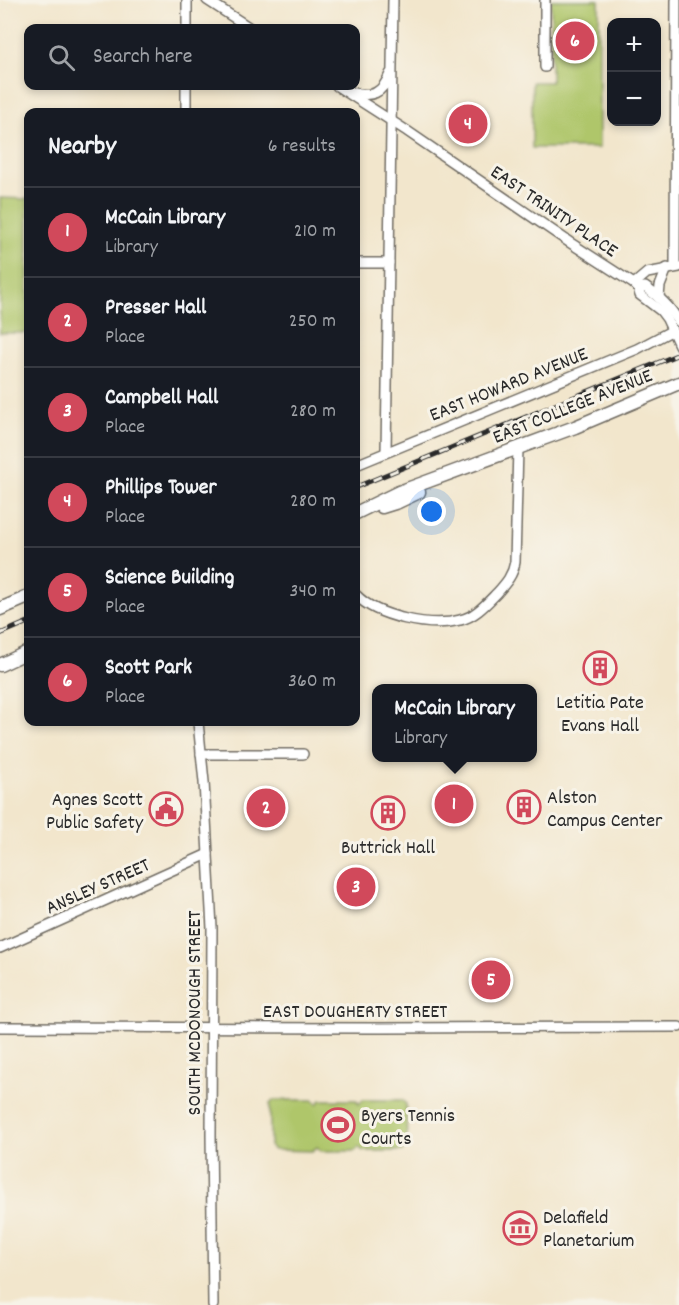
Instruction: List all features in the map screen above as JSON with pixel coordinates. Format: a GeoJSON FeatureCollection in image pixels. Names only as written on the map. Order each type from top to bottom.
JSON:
{"type":"FeatureCollection","features":[{"type":"Feature","properties":{"kind":"main road","name":"EAST COLLEGE AVENUE"},"geometry":{"type":"LineString","coordinates":[[360,514],[398,502],[480,463],[575,427],[679,383]]}},
{"type":"Feature","properties":{"kind":"main road"},"geometry":{"type":"LineString","coordinates":[[0,609],[24,599]]}},
{"type":"Feature","properties":{"kind":"main road"},"geometry":{"type":"LineString","coordinates":[[0,665],[24,654]]}},
{"type":"Feature","properties":{"kind":"street"},"geometry":{"type":"LineString","coordinates":[[186,24],[187,0]]}},
{"type":"Feature","properties":{"kind":"street"},"geometry":{"type":"LineString","coordinates":[[207,0],[244,24]]}},
{"type":"Feature","properties":{"kind":"street"},"geometry":{"type":"LineString","coordinates":[[386,452],[393,0]]}},
{"type":"Feature","properties":{"kind":"street"},"geometry":{"type":"LineString","coordinates":[[544,67],[545,0]]}},
{"type":"Feature","properties":{"kind":"street"},"geometry":{"type":"LineString","coordinates":[[659,297],[660,286],[674,267],[678,62],[676,0]]}},
{"type":"Feature","properties":{"kind":"street"},"geometry":{"type":"LineString","coordinates":[[348,90],[360,95],[374,94],[384,87],[392,69]]}},
{"type":"Feature","properties":{"kind":"street"},"geometry":{"type":"LineString","coordinates":[[186,90],[186,108]]}},
{"type":"Feature","properties":{"kind":"street","name":"EAST TRINITY PLACE"},"geometry":{"type":"LineString","coordinates":[[345,90],[576,247],[636,286],[645,287],[674,312],[679,322]]}},
{"type":"Feature","properties":{"kind":"street"},"geometry":{"type":"LineString","coordinates":[[360,263],[389,263]]}},
{"type":"Feature","properties":{"kind":"street"},"geometry":{"type":"LineString","coordinates":[[636,286],[647,273],[674,267]]}},
{"type":"Feature","properties":{"kind":"street","name":"EAST TRINITY PLACE"},"geometry":{"type":"LineString","coordinates":[[636,286],[640,295],[661,311],[667,319],[679,345]]}},
{"type":"Feature","properties":{"kind":"street","name":"EAST HOWARD AVENUE"},"geometry":{"type":"LineString","coordinates":[[360,463],[637,349],[673,330]]}},
{"type":"Feature","properties":{"kind":"street"},"geometry":{"type":"LineString","coordinates":[[360,598],[377,609],[400,617],[427,622],[460,621],[471,616],[489,601],[514,571],[518,448]]}},
{"type":"Feature","properties":{"kind":"street","name":"SOUTH MCDONOUGH STREET"},"geometry":{"type":"LineString","coordinates":[[198,726],[212,928],[213,1305]]}},
{"type":"Feature","properties":{"kind":"street"},"geometry":{"type":"LineString","coordinates":[[201,754],[303,754]]}},
{"type":"Feature","properties":{"kind":"street","name":"ANSLEY STREET"},"geometry":{"type":"LineString","coordinates":[[0,948],[208,854]]}},
{"type":"Feature","properties":{"kind":"street","name":"EAST DOUGHERTY STREET"},"geometry":{"type":"LineString","coordinates":[[0,1028],[679,1027]]}},
{"type":"Feature","properties":{"kind":"green space"},"geometry":{"type":"Polygon","coordinates":[[[551,0],[599,0],[599,148],[532,148],[532,82],[551,82],[551,0]]]}},
{"type":"Feature","properties":{"kind":"green space"},"geometry":{"type":"Polygon","coordinates":[[[0,198],[24,199],[24,333],[0,333],[0,198]]]}},
{"type":"Feature","properties":{"kind":"green space","name":"Byers Tennis Courts"},"geometry":{"type":"Polygon","coordinates":[[[274,1100],[313,1100],[317,1104],[321,1100],[356,1100],[359,1104],[363,1100],[402,1100],[406,1104],[407,1146],[402,1151],[363,1151],[359,1147],[355,1151],[321,1151],[317,1147],[312,1151],[274,1150],[270,1146],[270,1104],[274,1100]]]}},
{"type":"Feature","properties":{"kind":"railway"},"geometry":{"type":"LineString","coordinates":[[360,485],[679,354]]}},
{"type":"Feature","properties":{"kind":"railway"},"geometry":{"type":"LineString","coordinates":[[0,634],[24,624]]}},
{"type":"Feature","properties":{"kind":"place","name":"Scott Park"},"geometry":{"type":"Point","coordinates":[575,41]}},
{"type":"Feature","properties":{"kind":"place","name":"Phillips Tower"},"geometry":{"type":"Point","coordinates":[468,124]}},
{"type":"Feature","properties":{"kind":"place","name":"Letitia Pate Evans Hall"},"geometry":{"type":"Point","coordinates":[600,668]}},
{"type":"Feature","properties":{"kind":"place","name":"McCain Library"},"geometry":{"type":"Point","coordinates":[454,804]}},
{"type":"Feature","properties":{"kind":"place","name":"Alston Campus Center"},"geometry":{"type":"Point","coordinates":[524,807]}},
{"type":"Feature","properties":{"kind":"place","name":"Presser Hall"},"geometry":{"type":"Point","coordinates":[266,808]}},
{"type":"Feature","properties":{"kind":"place","name":"Agnes Scott Public Safety"},"geometry":{"type":"Point","coordinates":[166,809]}},
{"type":"Feature","properties":{"kind":"place","name":"Buttrick Hall"},"geometry":{"type":"Point","coordinates":[388,813]}},
{"type":"Feature","properties":{"kind":"place","name":"Campbell Hall"},"geometry":{"type":"Point","coordinates":[356,887]}},
{"type":"Feature","properties":{"kind":"place","name":"Science Building"},"geometry":{"type":"Point","coordinates":[491,980]}},
{"type":"Feature","properties":{"kind":"place","name":"Byers Tennis Courts"},"geometry":{"type":"Point","coordinates":[338,1125]}},
{"type":"Feature","properties":{"kind":"place","name":"Delafield Planetarium"},"geometry":{"type":"Point","coordinates":[520,1228]}}]}
